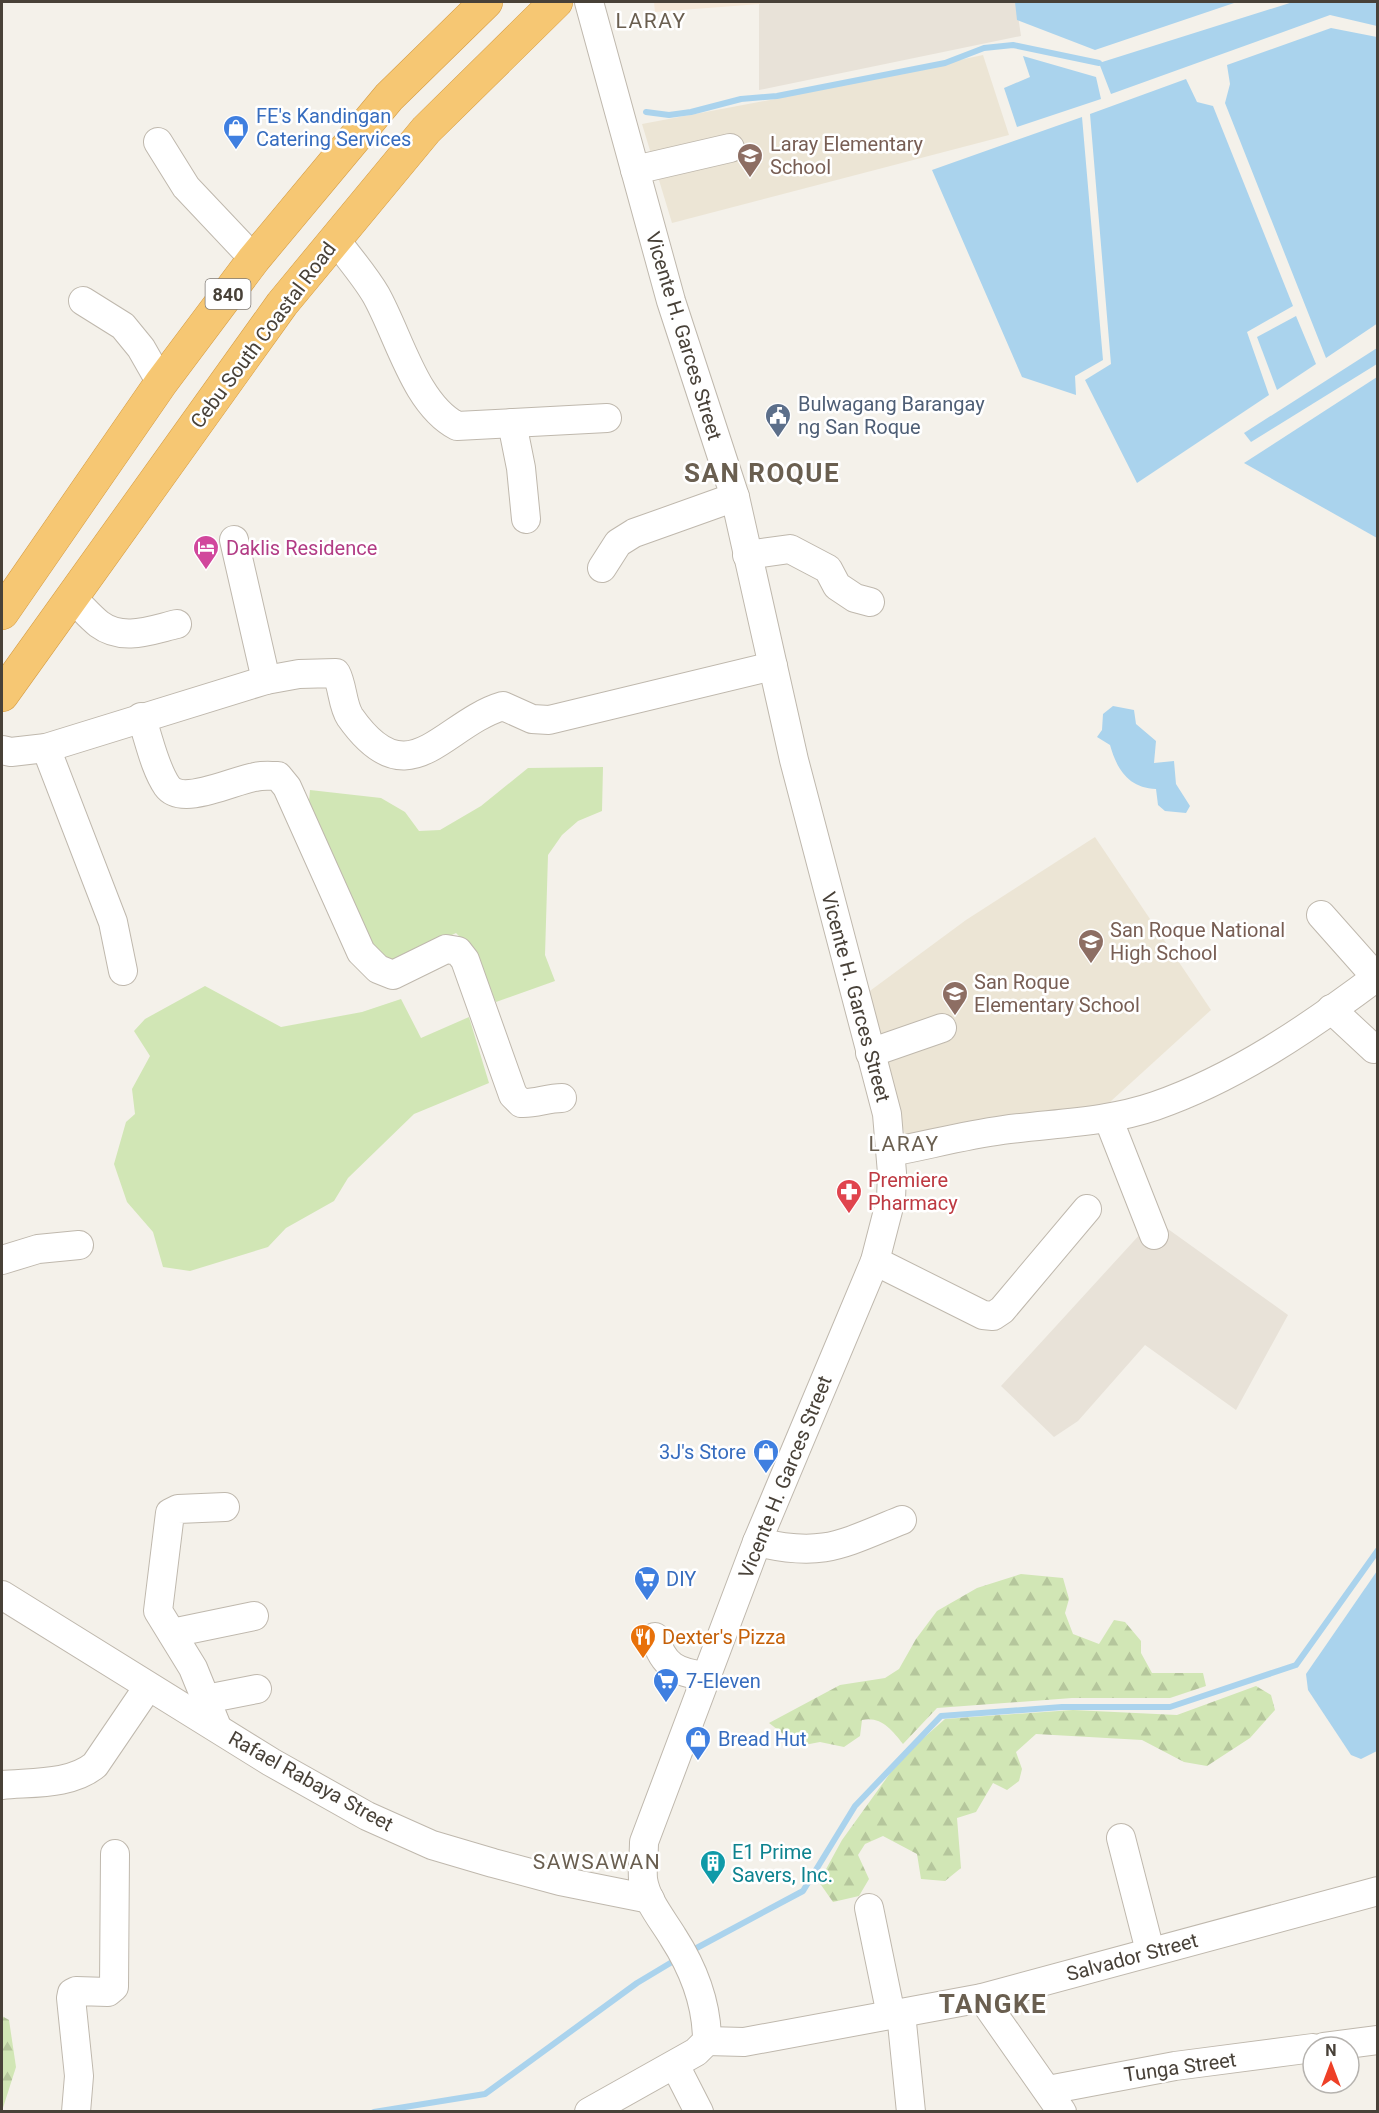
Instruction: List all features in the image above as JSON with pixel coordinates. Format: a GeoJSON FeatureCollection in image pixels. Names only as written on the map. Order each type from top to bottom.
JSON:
{"type":"FeatureCollection","features":[{"type":"Feature","properties":{"kind":"highway","name":"840"},"geometry":{"type":"LineString","coordinates":[[2,613],[161,383],[254,260],[389,97],[486,2]]}},
{"type":"Feature","properties":{"kind":"highway","name":"Cebu South Coastal Road"},"geometry":{"type":"LineString","coordinates":[[2,695],[282,304],[426,130],[556,2]]}},
{"type":"Feature","properties":{"kind":"street","name":"Vicente H. Garces Street"},"geometry":{"type":"LineString","coordinates":[[589,2],[671,301],[735,497],[794,760],[887,1114],[891,1152],[891,1199],[875,1261],[758,1542],[644,1842],[644,1880],[650,1899],[683,1954],[702,1998],[707,2024],[707,2041]]}},
{"type":"Feature","properties":{"kind":"street"},"geometry":{"type":"LineString","coordinates":[[158,142],[186,187],[254,260]]}},
{"type":"Feature","properties":{"kind":"street"},"geometry":{"type":"LineString","coordinates":[[635,170],[730,148]]}},
{"type":"Feature","properties":{"kind":"street"},"geometry":{"type":"LineString","coordinates":[[336,239],[375,294],[428,402],[442,418],[457,426],[607,418]]}},
{"type":"Feature","properties":{"kind":"street"},"geometry":{"type":"LineString","coordinates":[[83,301],[123,326],[141,348],[161,383]]}},
{"type":"Feature","properties":{"kind":"street"},"geometry":{"type":"LineString","coordinates":[[512,423],[521,468],[526,519]]}},
{"type":"Feature","properties":{"kind":"street"},"geometry":{"type":"LineString","coordinates":[[602,568],[618,543],[634,533],[735,497]]}},
{"type":"Feature","properties":{"kind":"street"},"geometry":{"type":"LineString","coordinates":[[234,540],[266,680]]}},
{"type":"Feature","properties":{"kind":"street"},"geometry":{"type":"LineString","coordinates":[[747,555],[790,549],[828,569],[837,586],[855,598],[870,602]]}},
{"type":"Feature","properties":{"kind":"street"},"geometry":{"type":"LineString","coordinates":[[72,597],[100,624],[116,633],[132,635],[177,624]]}},
{"type":"Feature","properties":{"kind":"street"},"geometry":{"type":"LineString","coordinates":[[2,750],[11,752],[46,748],[266,680],[298,674],[336,673],[348,715],[371,740],[398,756],[411,755],[446,739],[503,706],[532,719],[549,720],[773,666]]}},
{"type":"Feature","properties":{"kind":"street"},"geometry":{"type":"LineString","coordinates":[[141,717],[163,778],[168,788],[179,794],[196,793],[255,776],[278,776],[287,787],[361,952],[378,969],[393,975],[446,949],[458,951],[465,960],[513,1095],[521,1103],[530,1104],[546,1098],[562,1098]]}},
{"type":"Feature","properties":{"kind":"street"},"geometry":{"type":"LineString","coordinates":[[46,748],[113,922],[123,971]]}},
{"type":"Feature","properties":{"kind":"street"},"geometry":{"type":"LineString","coordinates":[[891,1152],[1002,1130],[1108,1118],[1154,1106],[1201,1088],[1246,1064],[1377,976],[1321,915]]}},
{"type":"Feature","properties":{"kind":"street"},"geometry":{"type":"LineString","coordinates":[[1331,1009],[1374,1049]]}},
{"type":"Feature","properties":{"kind":"street"},"geometry":{"type":"LineString","coordinates":[[870,1053],[942,1028]]}},
{"type":"Feature","properties":{"kind":"street"},"geometry":{"type":"LineString","coordinates":[[1108,1118],[1154,1235]]}},
{"type":"Feature","properties":{"kind":"street"},"geometry":{"type":"LineString","coordinates":[[875,1261],[983,1315],[993,1316],[1002,1310],[1087,1209]]}},
{"type":"Feature","properties":{"kind":"street"},"geometry":{"type":"LineString","coordinates":[[2,1260],[38,1249],[79,1245]]}},
{"type":"Feature","properties":{"kind":"street"},"geometry":{"type":"LineString","coordinates":[[217,1727],[193,1668],[158,1611],[169,1515],[178,1509],[225,1507]]}},
{"type":"Feature","properties":{"kind":"street"},"geometry":{"type":"LineString","coordinates":[[758,1542],[789,1550],[820,1550],[844,1544],[902,1521]]}},
{"type":"Feature","properties":{"kind":"street","name":"Rafael Rabaya Street"},"geometry":{"type":"LineString","coordinates":[[2,1596],[271,1762],[367,1816],[432,1845],[560,1881],[650,1899]]}},
{"type":"Feature","properties":{"kind":"street"},"geometry":{"type":"LineString","coordinates":[[172,1633],[254,1616]]}},
{"type":"Feature","properties":{"kind":"street"},"geometry":{"type":"LineString","coordinates":[[655,1636],[660,1654],[681,1673],[706,1676]]}},
{"type":"Feature","properties":{"kind":"street"},"geometry":{"type":"LineString","coordinates":[[2,1785],[73,1778],[84,1774],[95,1765],[148,1687]]}},
{"type":"Feature","properties":{"kind":"street"},"geometry":{"type":"LineString","coordinates":[[206,1699],[257,1689]]}},
{"type":"Feature","properties":{"kind":"street"},"geometry":{"type":"LineString","coordinates":[[1121,1838],[1150,1951]]}},
{"type":"Feature","properties":{"kind":"street"},"geometry":{"type":"LineString","coordinates":[[76,2112],[79,2076],[71,1998],[72,1993],[76,1991],[108,1992],[114,1987],[115,1854]]}},
{"type":"Feature","properties":{"kind":"street","name":"Salvador Street"},"geometry":{"type":"LineString","coordinates":[[707,2041],[744,2042],[982,1998],[1377,1891]]}},
{"type":"Feature","properties":{"kind":"street"},"geometry":{"type":"LineString","coordinates":[[869,1908],[896,2014],[911,2112]]}},
{"type":"Feature","properties":{"kind":"street"},"geometry":{"type":"LineString","coordinates":[[982,1998],[1055,2101]]}},
{"type":"Feature","properties":{"kind":"street"},"geometry":{"type":"LineString","coordinates":[[1361,2042],[1377,2040]]}},
{"type":"Feature","properties":{"kind":"street"},"geometry":{"type":"LineString","coordinates":[[589,2112],[675,2065],[696,2052],[707,2041]]}},
{"type":"Feature","properties":{"kind":"street","name":"Tunga Street"},"geometry":{"type":"LineString","coordinates":[[1055,2101],[1174,2066],[1301,2050]]}},
{"type":"Feature","properties":{"kind":"street"},"geometry":{"type":"LineString","coordinates":[[675,2065],[699,2112]]}},
{"type":"Feature","properties":{"kind":"shaded area"},"geometry":{"type":"Polygon","coordinates":[[[654,2],[760,2],[760,4],[655,12],[654,2]]]}},
{"type":"Feature","properties":{"kind":"shaded area"},"geometry":{"type":"Polygon","coordinates":[[[759,2],[1016,2],[1021,36],[759,90],[759,2]]]}},
{"type":"Feature","properties":{"kind":"shaded area","name":"Laray Elementary School"},"geometry":{"type":"Polygon","coordinates":[[[983,55],[1009,135],[672,223],[642,124],[775,99],[983,55]]]}},
{"type":"Feature","properties":{"kind":"shaded area"},"geometry":{"type":"Polygon","coordinates":[[[1095,837],[1211,1010],[1099,1112],[906,1138],[863,996],[966,920],[1095,837]]]}},
{"type":"Feature","properties":{"kind":"shaded area"},"geometry":{"type":"Polygon","coordinates":[[[1154,1219],[1288,1315],[1236,1410],[1145,1345],[1078,1421],[1054,1437],[1001,1386],[1154,1219]]]}},
{"type":"Feature","properties":{"kind":"green space"},"geometry":{"type":"Polygon","coordinates":[[[603,767],[602,811],[578,821],[562,835],[548,855],[545,955],[555,981],[496,1002],[465,942],[456,933],[395,962],[374,953],[308,812],[310,790],[381,798],[405,812],[419,831],[440,830],[481,806],[528,768],[603,767]]]}},
{"type":"Feature","properties":{"kind":"green space"},"geometry":{"type":"Polygon","coordinates":[[[205,986],[281,1027],[362,1012],[401,999],[421,1038],[469,1017],[489,1083],[414,1114],[348,1178],[334,1201],[286,1228],[268,1247],[190,1271],[163,1267],[153,1232],[127,1202],[114,1164],[126,1122],[135,1114],[132,1089],[150,1056],[134,1031],[145,1019],[205,986]]]}},
{"type":"Feature","properties":{"kind":"green space"},"geometry":{"type":"Polygon","coordinates":[[[1021,1574],[1063,1578],[1069,1599],[1065,1613],[1073,1634],[1099,1644],[1114,1620],[1125,1622],[1141,1641],[1141,1653],[1152,1673],[1203,1673],[1206,1686],[1170,1698],[1072,1698],[937,1708],[903,1744],[886,1725],[869,1719],[862,1720],[860,1736],[844,1747],[820,1742],[799,1746],[769,1723],[840,1685],[885,1678],[899,1669],[916,1639],[937,1611],[977,1588],[1021,1574]]]}},
{"type":"Feature","properties":{"kind":"green space"},"geometry":{"type":"Polygon","coordinates":[[[1256,1686],[1271,1695],[1275,1710],[1250,1738],[1207,1766],[1184,1762],[1142,1740],[1036,1734],[1016,1752],[1022,1769],[1019,1781],[1007,1790],[993,1783],[976,1812],[957,1818],[961,1868],[945,1881],[921,1879],[917,1854],[883,1836],[865,1844],[858,1855],[869,1879],[859,1896],[833,1902],[819,1882],[842,1840],[901,1758],[945,1719],[1073,1710],[1177,1715],[1256,1686]]]}},
{"type":"Feature","properties":{"kind":"green space"},"geometry":{"type":"Polygon","coordinates":[[[2,2016],[9,2020],[16,2067],[2,2111],[2,2016]]]}},
{"type":"Feature","properties":{"kind":"water"},"geometry":{"type":"Polygon","coordinates":[[[1015,2],[1237,2],[1095,50],[1017,20],[1015,2]]]}},
{"type":"Feature","properties":{"kind":"water"},"geometry":{"type":"Polygon","coordinates":[[[1293,2],[1377,2],[1377,26],[1330,15],[1111,94],[1099,63],[1293,2]]]}},
{"type":"Feature","properties":{"kind":"water"},"geometry":{"type":"Polygon","coordinates":[[[1331,28],[1377,37],[1378,323],[1326,358],[1225,103],[1230,84],[1227,65],[1331,28]]]}},
{"type":"Feature","properties":{"kind":"water"},"geometry":{"type":"Polygon","coordinates":[[[1023,56],[1096,77],[1101,99],[1017,127],[1004,88],[1030,77],[1023,56]]]}},
{"type":"Feature","properties":{"kind":"water"},"geometry":{"type":"Polygon","coordinates":[[[1186,79],[1197,102],[1213,106],[1293,306],[1247,332],[1269,395],[1137,483],[1085,380],[1111,364],[1090,114],[1186,79]]]}},
{"type":"Feature","properties":{"kind":"water"},"geometry":{"type":"Polygon","coordinates":[[[1082,117],[1103,360],[1075,376],[1076,395],[1022,377],[932,170],[1082,117]]]}},
{"type":"Feature","properties":{"kind":"water"},"geometry":{"type":"Polygon","coordinates":[[[1296,316],[1316,364],[1277,390],[1257,337],[1296,316]]]}},
{"type":"Feature","properties":{"kind":"water"},"geometry":{"type":"Polygon","coordinates":[[[1377,348],[1377,364],[1251,442],[1244,433],[1377,348]]]}},
{"type":"Feature","properties":{"kind":"water"},"geometry":{"type":"Polygon","coordinates":[[[1377,377],[1377,538],[1244,463],[1377,377]]]}},
{"type":"Feature","properties":{"kind":"water"},"geometry":{"type":"Polygon","coordinates":[[[1113,706],[1134,710],[1136,724],[1156,741],[1154,763],[1174,761],[1176,784],[1190,806],[1186,813],[1165,811],[1158,805],[1156,789],[1131,781],[1116,762],[1110,745],[1097,737],[1102,730],[1103,714],[1113,706]]]}},
{"type":"Feature","properties":{"kind":"water"},"geometry":{"type":"Polygon","coordinates":[[[1377,1571],[1377,1751],[1361,1759],[1351,1755],[1308,1690],[1306,1674],[1377,1571]]]}},
{"type":"Feature","properties":{"kind":"waterway"},"geometry":{"type":"LineString","coordinates":[[646,112],[669,115],[691,112],[741,99],[777,96],[945,63],[984,48],[1013,45],[1099,63]]}},
{"type":"Feature","properties":{"kind":"waterway"},"geometry":{"type":"LineString","coordinates":[[691,1951],[803,1891],[855,1806],[941,1716],[1062,1707],[1170,1707],[1296,1665],[1378,1550]]}},
{"type":"Feature","properties":{"kind":"waterway"},"geometry":{"type":"LineString","coordinates":[[374,2112],[485,2094],[637,1983],[677,1959]]}},
{"type":"Feature","properties":{"kind":"place","name":"FE's Kandingan Catering Services"},"geometry":{"type":"Point","coordinates":[236,151]}},
{"type":"Feature","properties":{"kind":"place","name":"Laray Elementary School"},"geometry":{"type":"Point","coordinates":[750,179]}},
{"type":"Feature","properties":{"kind":"place","name":"Bulwagang Barangay ng San Roque"},"geometry":{"type":"Point","coordinates":[778,439]}},
{"type":"Feature","properties":{"kind":"place","name":"Daklis Residence"},"geometry":{"type":"Point","coordinates":[206,571]}},
{"type":"Feature","properties":{"kind":"place","name":"San Roque National High School"},"geometry":{"type":"Point","coordinates":[1091,965]}},
{"type":"Feature","properties":{"kind":"place","name":"San Roque Elementary School"},"geometry":{"type":"Point","coordinates":[955,1017]}},
{"type":"Feature","properties":{"kind":"place","name":"Premiere Pharmacy"},"geometry":{"type":"Point","coordinates":[849,1215]}},
{"type":"Feature","properties":{"kind":"place","name":"3J's Store"},"geometry":{"type":"Point","coordinates":[766,1475]}},
{"type":"Feature","properties":{"kind":"place","name":"DIY"},"geometry":{"type":"Point","coordinates":[647,1602]}},
{"type":"Feature","properties":{"kind":"place","name":"Dexter's Pizza"},"geometry":{"type":"Point","coordinates":[643,1660]}},
{"type":"Feature","properties":{"kind":"place","name":"7-Eleven"},"geometry":{"type":"Point","coordinates":[666,1704]}},
{"type":"Feature","properties":{"kind":"place","name":"Bread Hut"},"geometry":{"type":"Point","coordinates":[698,1762]}},
{"type":"Feature","properties":{"kind":"place","name":"E1 Prime Savers, Inc."},"geometry":{"type":"Point","coordinates":[713,1886]}},
{"type":"Feature","properties":{"kind":"district","name":"LARAY"},"geometry":{"type":"Point","coordinates":[651,21]}},
{"type":"Feature","properties":{"kind":"district","name":"SAN ROQUE"},"geometry":{"type":"Point","coordinates":[762,473]}},
{"type":"Feature","properties":{"kind":"district","name":"LARAY"},"geometry":{"type":"Point","coordinates":[904,1144]}},
{"type":"Feature","properties":{"kind":"district","name":"SAWSAWAN"},"geometry":{"type":"Point","coordinates":[597,1862]}},
{"type":"Feature","properties":{"kind":"district","name":"TANGKE"},"geometry":{"type":"Point","coordinates":[993,2004]}}]}
